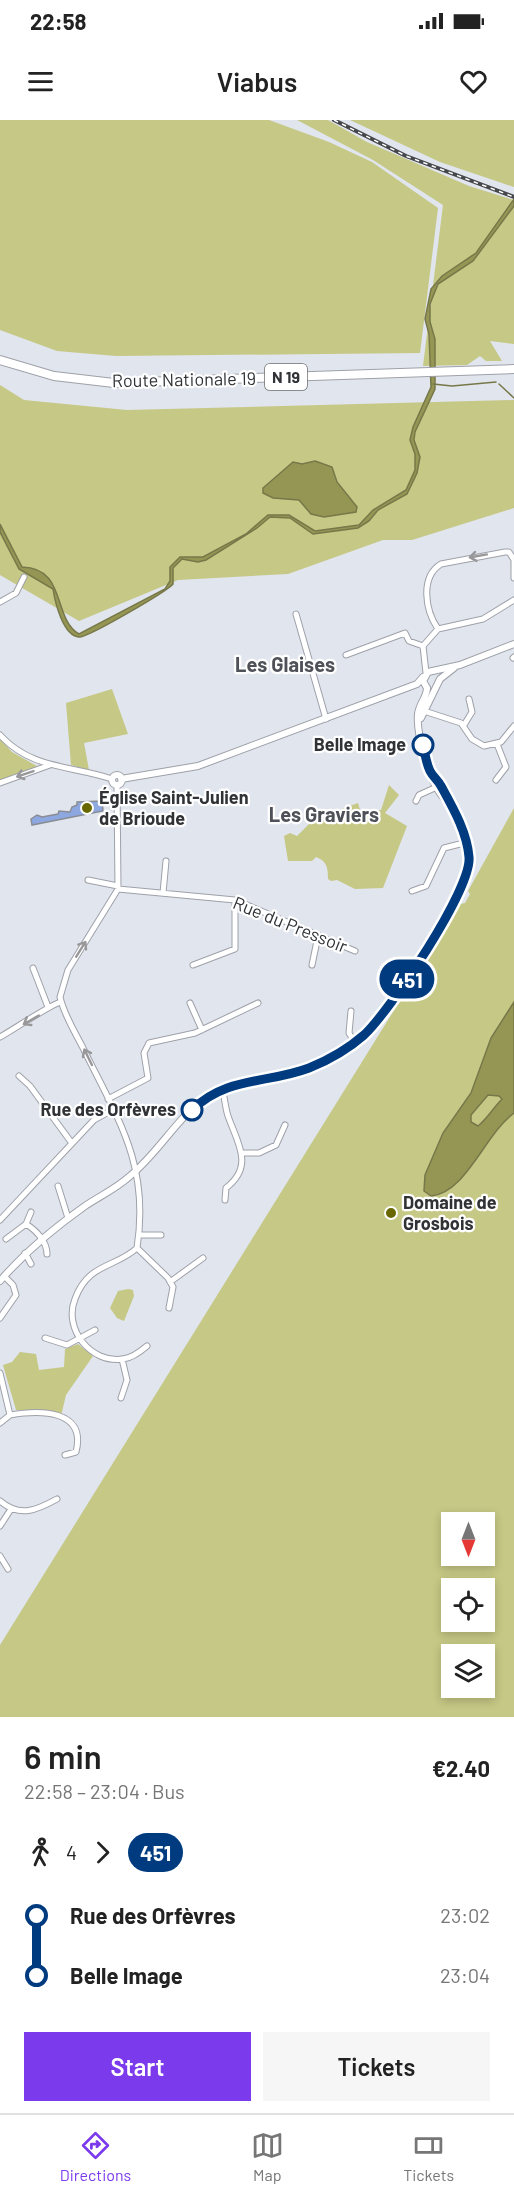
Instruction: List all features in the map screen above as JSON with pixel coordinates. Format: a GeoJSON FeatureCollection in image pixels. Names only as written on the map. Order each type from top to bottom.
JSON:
{"type":"FeatureCollection","features":[{"type":"Feature","properties":{"kind":"main road","name":"Route Nationale 19"},"geometry":{"type":"LineString","coordinates":[[0,360],[54,376],[114,383],[514,369]]}},
{"type":"Feature","properties":{"kind":"street"},"geometry":{"type":"LineString","coordinates":[[438,629],[426,594],[427,581],[432,570],[441,564],[509,552],[514,546]]}},
{"type":"Feature","properties":{"kind":"street"},"geometry":{"type":"LineString","coordinates":[[509,552],[514,560],[514,578]]}},
{"type":"Feature","properties":{"kind":"street"},"geometry":{"type":"LineString","coordinates":[[0,602],[16,593],[24,577]]}},
{"type":"Feature","properties":{"kind":"street"},"geometry":{"type":"LineString","coordinates":[[423,646],[438,629],[483,619],[514,600]]}},
{"type":"Feature","properties":{"kind":"street"},"geometry":{"type":"LineString","coordinates":[[296,614],[326,719]]}},
{"type":"Feature","properties":{"kind":"street"},"geometry":{"type":"LineString","coordinates":[[346,655],[405,633],[409,642],[423,646]]}},
{"type":"Feature","properties":{"kind":"street"},"geometry":{"type":"LineString","coordinates":[[112,779],[116,775],[121,778],[198,766],[417,684],[428,672],[460,665],[514,644]]}},
{"type":"Feature","properties":{"kind":"street"},"geometry":{"type":"LineString","coordinates":[[0,1318],[16,1295],[13,1285],[2,1278],[25,1253],[68,1218],[136,1170],[194,1107],[222,1089],[296,1072],[327,1060],[355,1043],[380,1018],[408,977],[466,879],[470,861],[468,842],[431,773],[419,725],[428,672],[423,646]]}},
{"type":"Feature","properties":{"kind":"street"},"geometry":{"type":"LineString","coordinates":[[421,710],[440,680],[460,665]]}},
{"type":"Feature","properties":{"kind":"street"},"geometry":{"type":"LineString","coordinates":[[428,672],[440,680]]}},
{"type":"Feature","properties":{"kind":"street"},"geometry":{"type":"LineString","coordinates":[[417,684],[435,688]]}},
{"type":"Feature","properties":{"kind":"street"},"geometry":{"type":"LineString","coordinates":[[464,725],[472,712],[469,699]]}},
{"type":"Feature","properties":{"kind":"street"},"geometry":{"type":"LineString","coordinates":[[421,710],[464,725],[478,743],[484,746],[497,744],[514,726]]}},
{"type":"Feature","properties":{"kind":"street"},"geometry":{"type":"LineString","coordinates":[[0,735],[12,749],[29,758],[112,779],[117,785],[118,887],[68,970],[60,997],[129,1141],[136,1170],[141,1210],[139,1235],[137,1248],[127,1257],[102,1266],[82,1287],[75,1298],[72,1313],[74,1329],[90,1350],[100,1356],[122,1359],[147,1346]]}},
{"type":"Feature","properties":{"kind":"street"},"geometry":{"type":"LineString","coordinates":[[496,780],[506,767],[497,744]]}},
{"type":"Feature","properties":{"kind":"street"},"geometry":{"type":"LineString","coordinates":[[0,783],[50,765]]}},
{"type":"Feature","properties":{"kind":"street"},"geometry":{"type":"LineString","coordinates":[[117,785],[121,783],[121,778]]}},
{"type":"Feature","properties":{"kind":"street"},"geometry":{"type":"LineString","coordinates":[[416,801],[419,795],[439,787]]}},
{"type":"Feature","properties":{"kind":"street"},"geometry":{"type":"LineString","coordinates":[[412,891],[426,886],[444,848],[468,842]]}},
{"type":"Feature","properties":{"kind":"street"},"geometry":{"type":"LineString","coordinates":[[163,893],[166,861]]}},
{"type":"Feature","properties":{"kind":"street","name":"Rue du Pressoir"},"geometry":{"type":"LineString","coordinates":[[88,880],[118,887],[235,900],[355,951]]}},
{"type":"Feature","properties":{"kind":"street"},"geometry":{"type":"LineString","coordinates":[[193,965],[235,949],[235,900]]}},
{"type":"Feature","properties":{"kind":"street"},"geometry":{"type":"LineString","coordinates":[[312,965],[318,936]]}},
{"type":"Feature","properties":{"kind":"street"},"geometry":{"type":"LineString","coordinates":[[33,968],[48,1008]]}},
{"type":"Feature","properties":{"kind":"street"},"geometry":{"type":"LineString","coordinates":[[395,969],[408,977]]}},
{"type":"Feature","properties":{"kind":"street"},"geometry":{"type":"LineString","coordinates":[[0,1037],[61,1002]]}},
{"type":"Feature","properties":{"kind":"street"},"geometry":{"type":"LineString","coordinates":[[190,1003],[202,1030]]}},
{"type":"Feature","properties":{"kind":"street"},"geometry":{"type":"LineString","coordinates":[[108,1099],[148,1078],[144,1053],[149,1042],[202,1030],[258,1003]]}},
{"type":"Feature","properties":{"kind":"street"},"geometry":{"type":"LineString","coordinates":[[351,1011],[349,1033],[355,1043]]}},
{"type":"Feature","properties":{"kind":"street"},"geometry":{"type":"LineString","coordinates":[[19,1077],[30,1086],[71,1142]]}},
{"type":"Feature","properties":{"kind":"street"},"geometry":{"type":"LineString","coordinates":[[222,1089],[228,1118],[237,1134],[241,1153],[241,1166],[234,1182],[226,1188],[225,1200]]}},
{"type":"Feature","properties":{"kind":"street"},"geometry":{"type":"LineString","coordinates":[[0,1220],[71,1142],[100,1114],[114,1109]]}},
{"type":"Feature","properties":{"kind":"street"},"geometry":{"type":"LineString","coordinates":[[241,1153],[260,1153],[276,1145],[285,1125]]}},
{"type":"Feature","properties":{"kind":"street"},"geometry":{"type":"LineString","coordinates":[[58,1186],[68,1218]]}},
{"type":"Feature","properties":{"kind":"street"},"geometry":{"type":"LineString","coordinates":[[6,1239],[27,1224],[31,1212]]}},
{"type":"Feature","properties":{"kind":"street"},"geometry":{"type":"LineString","coordinates":[[27,1224],[47,1246],[47,1254]]}},
{"type":"Feature","properties":{"kind":"street"},"geometry":{"type":"LineString","coordinates":[[139,1235],[160,1235]]}},
{"type":"Feature","properties":{"kind":"street"},"geometry":{"type":"LineString","coordinates":[[137,1248],[170,1282],[173,1296],[169,1308]]}},
{"type":"Feature","properties":{"kind":"street"},"geometry":{"type":"LineString","coordinates":[[25,1253],[32,1264]]}},
{"type":"Feature","properties":{"kind":"street"},"geometry":{"type":"LineString","coordinates":[[170,1282],[203,1258]]}},
{"type":"Feature","properties":{"kind":"street"},"geometry":{"type":"LineString","coordinates":[[45,1338],[67,1346],[94,1330]]}},
{"type":"Feature","properties":{"kind":"street"},"geometry":{"type":"LineString","coordinates":[[121,1398],[128,1380],[122,1359]]}},
{"type":"Feature","properties":{"kind":"street"},"geometry":{"type":"LineString","coordinates":[[0,1373],[10,1415]]}},
{"type":"Feature","properties":{"kind":"street"},"geometry":{"type":"LineString","coordinates":[[0,1423],[10,1415],[50,1413],[72,1424],[78,1432],[79,1442],[76,1452],[65,1455]]}},
{"type":"Feature","properties":{"kind":"street"},"geometry":{"type":"LineString","coordinates":[[1,1505],[30,1512],[57,1499]]}},
{"type":"Feature","properties":{"kind":"street"},"geometry":{"type":"LineString","coordinates":[[0,1526],[10,1509]]}},
{"type":"Feature","properties":{"kind":"street"},"geometry":{"type":"LineString","coordinates":[[0,1556],[8,1569]]}},
{"type":"Feature","properties":{"kind":"green space"},"geometry":{"type":"Polygon","coordinates":[[[0,120],[269,120],[329,142],[372,162],[438,208],[420,353],[116,356],[57,351],[0,330],[0,120]]]}},
{"type":"Feature","properties":{"kind":"green space"},"geometry":{"type":"Polygon","coordinates":[[[297,120],[328,120],[367,142],[469,186],[514,200],[514,344],[490,341],[502,361],[486,361],[480,356],[467,365],[423,366],[443,205],[373,160],[297,120]]]}},
{"type":"Feature","properties":{"kind":"green space"},"geometry":{"type":"Polygon","coordinates":[[[350,120],[514,120],[514,187],[440,162],[350,120]]]}},
{"type":"Feature","properties":{"kind":"green space"},"geometry":{"type":"Polygon","coordinates":[[[0,385],[24,400],[127,410],[514,400],[514,508],[412,540],[383,540],[288,574],[178,580],[79,621],[0,575],[0,385]]]}},
{"type":"Feature","properties":{"kind":"green space"},"geometry":{"type":"Polygon","coordinates":[[[112,689],[128,734],[84,743],[89,770],[71,765],[66,703],[112,689]]]}},
{"type":"Feature","properties":{"kind":"green space"},"geometry":{"type":"Polygon","coordinates":[[[0,739],[12,752],[37,766],[35,769],[0,781],[0,739]]]}},
{"type":"Feature","properties":{"kind":"green space"},"geometry":{"type":"Polygon","coordinates":[[[389,785],[399,795],[385,813],[407,826],[383,888],[355,889],[337,880],[331,881],[328,879],[325,863],[316,857],[312,861],[288,861],[284,836],[290,833],[297,836],[309,824],[336,818],[339,810],[358,803],[360,810],[381,810],[389,785]]]}},
{"type":"Feature","properties":{"kind":"green space","name":"Domaine de Grosbois"},"geometry":{"type":"Polygon","coordinates":[[[514,808],[514,1717],[0,1717],[0,1645],[460,904],[465,903],[470,894],[468,891],[514,808]]]}},
{"type":"Feature","properties":{"kind":"green space"},"geometry":{"type":"Polygon","coordinates":[[[133,1290],[134,1296],[124,1321],[117,1318],[110,1308],[118,1291],[133,1290]]]}},
{"type":"Feature","properties":{"kind":"green space"},"geometry":{"type":"Polygon","coordinates":[[[78,1344],[93,1356],[66,1395],[61,1416],[48,1410],[16,1410],[3,1365],[12,1362],[20,1352],[36,1354],[39,1370],[64,1367],[65,1349],[78,1344]]]}},
{"type":"Feature","properties":{"kind":"shaded area"},"geometry":{"type":"Polygon","coordinates":[[[514,199],[514,206],[473,261],[438,284],[430,304],[430,322],[435,339],[435,389],[415,432],[414,440],[420,457],[417,473],[407,494],[378,510],[369,521],[358,528],[313,534],[290,518],[270,517],[257,528],[206,560],[198,562],[182,559],[173,568],[173,584],[126,614],[79,637],[68,631],[61,618],[53,589],[19,569],[0,532],[0,524],[22,567],[36,570],[53,584],[65,617],[79,634],[165,589],[170,581],[170,567],[180,557],[203,557],[246,534],[268,515],[289,515],[315,531],[359,525],[373,510],[406,490],[415,470],[415,454],[410,440],[413,427],[431,387],[429,334],[425,319],[431,289],[442,276],[476,253],[514,199]]]}},
{"type":"Feature","properties":{"kind":"shaded area"},"geometry":{"type":"Polygon","coordinates":[[[315,461],[332,467],[337,482],[357,507],[356,512],[324,517],[311,514],[299,500],[273,498],[263,493],[263,488],[293,462],[302,464],[315,461]]]}},
{"type":"Feature","properties":{"kind":"shaded area"},"geometry":{"type":"Polygon","coordinates":[[[514,1002],[514,1113],[494,1134],[455,1185],[431,1196],[424,1191],[425,1175],[443,1133],[471,1093],[491,1038],[514,1002]],[[488,1095],[471,1115],[471,1122],[478,1126],[502,1099],[499,1096],[488,1095]]]}},
{"type":"Feature","properties":{"kind":"building"},"geometry":{"type":"Polygon","coordinates":[[[102,801],[103,811],[32,825],[31,819],[37,815],[42,817],[58,814],[59,811],[70,812],[77,802],[102,801]]]}},
{"type":"Feature","properties":{"kind":"waterway"},"geometry":{"type":"LineString","coordinates":[[433,384],[452,386],[496,382]]}},
{"type":"Feature","properties":{"kind":"waterway"},"geometry":{"type":"LineString","coordinates":[[499,384],[514,398]]}},
{"type":"Feature","properties":{"kind":"railway"},"geometry":{"type":"LineString","coordinates":[[334,120],[406,156],[514,197]]}},
{"type":"Feature","properties":{"kind":"bus line","name":"451"},"geometry":{"type":"LineString","coordinates":[[192,1110],[212,1093],[238,1083],[282,1076],[327,1060],[355,1043],[380,1018],[399,991],[455,901],[466,879],[470,861],[468,842],[463,829],[441,785],[431,773],[423,745]]}},
{"type":"Feature","properties":{"kind":"place","name":"Belle Image"},"geometry":{"type":"Point","coordinates":[423,745]}},
{"type":"Feature","properties":{"kind":"place","name":"Église Saint-Julien de Brioude"},"geometry":{"type":"Point","coordinates":[87,808]}},
{"type":"Feature","properties":{"kind":"place","name":"Rue des Orfèvres"},"geometry":{"type":"Point","coordinates":[192,1110]}},
{"type":"Feature","properties":{"kind":"place","name":"Domaine de Grosbois"},"geometry":{"type":"Point","coordinates":[391,1213]}},
{"type":"Feature","properties":{"kind":"district","name":"Les Glaises"},"geometry":{"type":"Point","coordinates":[285,665]}},
{"type":"Feature","properties":{"kind":"district","name":"Les Graviers"},"geometry":{"type":"Point","coordinates":[324,815]}}]}
